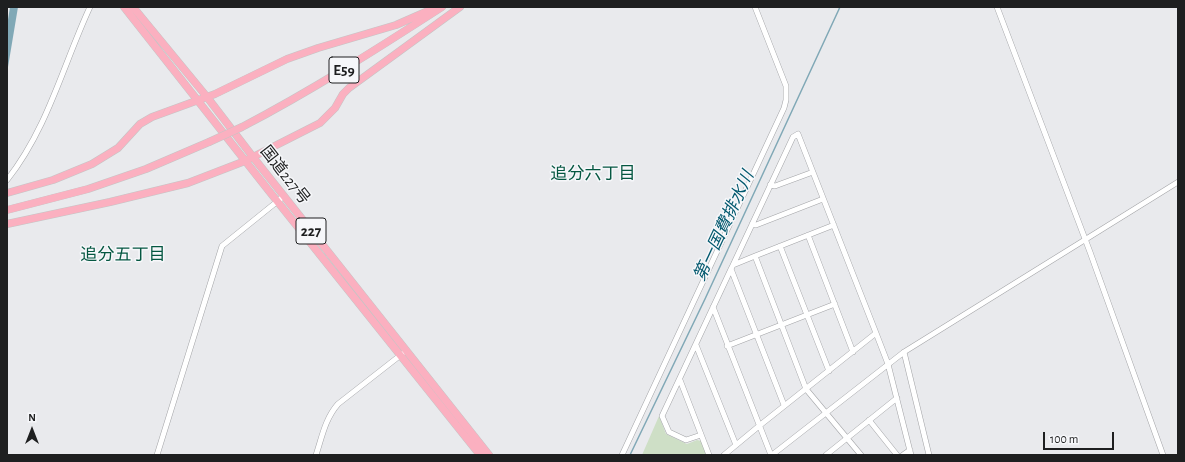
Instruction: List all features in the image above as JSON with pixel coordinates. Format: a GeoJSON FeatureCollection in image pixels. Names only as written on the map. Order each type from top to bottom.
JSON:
{"type":"FeatureCollection","features":[{"type":"Feature","properties":{"kind":"highway","name":"国道227号"},"geometry":{"type":"LineString","coordinates":[[124,7],[277,201],[489,455]]}},
{"type":"Feature","properties":{"kind":"highway","name":"国道227号"},"geometry":{"type":"LineString","coordinates":[[133,7],[207,97],[284,196],[480,455]]}},
{"type":"Feature","properties":{"kind":"highway"},"geometry":{"type":"LineString","coordinates":[[7,193],[53,180],[92,164],[118,148],[140,124],[152,117],[198,101],[287,60],[318,48],[396,25],[437,7]]}},
{"type":"Feature","properties":{"kind":"highway","name":"E59"},"geometry":{"type":"LineString","coordinates":[[7,210],[88,189],[146,168],[209,142],[272,111],[346,69],[442,7]]}},
{"type":"Feature","properties":{"kind":"highway"},"geometry":{"type":"LineString","coordinates":[[7,224],[188,183],[245,161],[320,123],[335,108],[343,94],[349,88],[460,7]]}},
{"type":"Feature","properties":{"kind":"street"},"geometry":{"type":"LineString","coordinates":[[7,180],[17,166],[43,121],[90,7]]}},
{"type":"Feature","properties":{"kind":"street"},"geometry":{"type":"LineString","coordinates":[[622,455],[784,108],[786,100],[786,86],[756,7]]}},
{"type":"Feature","properties":{"kind":"street"},"geometry":{"type":"LineString","coordinates":[[997,7],[1085,240],[1163,455]]}},
{"type":"Feature","properties":{"kind":"street"},"geometry":{"type":"LineString","coordinates":[[701,435],[686,440],[669,432],[662,416],[793,137],[798,134],[888,364],[910,452],[903,455]]}},
{"type":"Feature","properties":{"kind":"street"},"geometry":{"type":"LineString","coordinates":[[770,185],[775,186],[813,172]]}},
{"type":"Feature","properties":{"kind":"street"},"geometry":{"type":"LineString","coordinates":[[713,307],[727,346],[772,455],[904,352],[1178,182]]}},
{"type":"Feature","properties":{"kind":"street"},"geometry":{"type":"LineString","coordinates":[[157,455],[222,246],[284,196]]}},
{"type":"Feature","properties":{"kind":"street"},"geometry":{"type":"LineString","coordinates":[[752,224],[756,225],[823,199]]}},
{"type":"Feature","properties":{"kind":"street"},"geometry":{"type":"LineString","coordinates":[[732,267],[755,256],[834,225]]}},
{"type":"Feature","properties":{"kind":"street"},"geometry":{"type":"LineString","coordinates":[[808,235],[853,352]]}},
{"type":"Feature","properties":{"kind":"street"},"geometry":{"type":"LineString","coordinates":[[780,246],[829,371]]}},
{"type":"Feature","properties":{"kind":"street"},"geometry":{"type":"LineString","coordinates":[[755,256],[806,389],[861,455]]}},
{"type":"Feature","properties":{"kind":"street"},"geometry":{"type":"LineString","coordinates":[[732,267],[756,335],[784,405]]}},
{"type":"Feature","properties":{"kind":"street"},"geometry":{"type":"LineString","coordinates":[[727,346],[835,304]]}},
{"type":"Feature","properties":{"kind":"street"},"geometry":{"type":"LineString","coordinates":[[724,455],[784,405],[876,334]]}},
{"type":"Feature","properties":{"kind":"street"},"geometry":{"type":"LineString","coordinates":[[696,345],[736,445]]}},
{"type":"Feature","properties":{"kind":"street"},"geometry":{"type":"LineString","coordinates":[[904,352],[929,455]]}},
{"type":"Feature","properties":{"kind":"street"},"geometry":{"type":"LineString","coordinates":[[316,455],[327,419],[331,412],[338,404],[403,353]]}},
{"type":"Feature","properties":{"kind":"street"},"geometry":{"type":"LineString","coordinates":[[680,380],[709,455]]}},
{"type":"Feature","properties":{"kind":"street"},"geometry":{"type":"LineString","coordinates":[[827,455],[897,398]]}},
{"type":"Feature","properties":{"kind":"street"},"geometry":{"type":"LineString","coordinates":[[869,420],[896,455]]}},
{"type":"Feature","properties":{"kind":"green space"},"geometry":{"type":"Polygon","coordinates":[[[659,416],[666,434],[687,444],[697,440],[701,441],[707,455],[642,455],[659,416]]]}},
{"type":"Feature","properties":{"kind":"water"},"geometry":{"type":"Polygon","coordinates":[[[10,7],[18,7],[7,73],[7,26],[10,7]]]}},
{"type":"Feature","properties":{"kind":"waterway","name":"第一国費排水川"},"geometry":{"type":"LineString","coordinates":[[630,455],[705,299],[840,7]]}},
{"type":"Feature","properties":{"kind":"district","name":"追分六丁目"},"geometry":{"type":"Point","coordinates":[593,174]}},
{"type":"Feature","properties":{"kind":"district","name":"追分五丁目"},"geometry":{"type":"Point","coordinates":[123,255]}}]}
